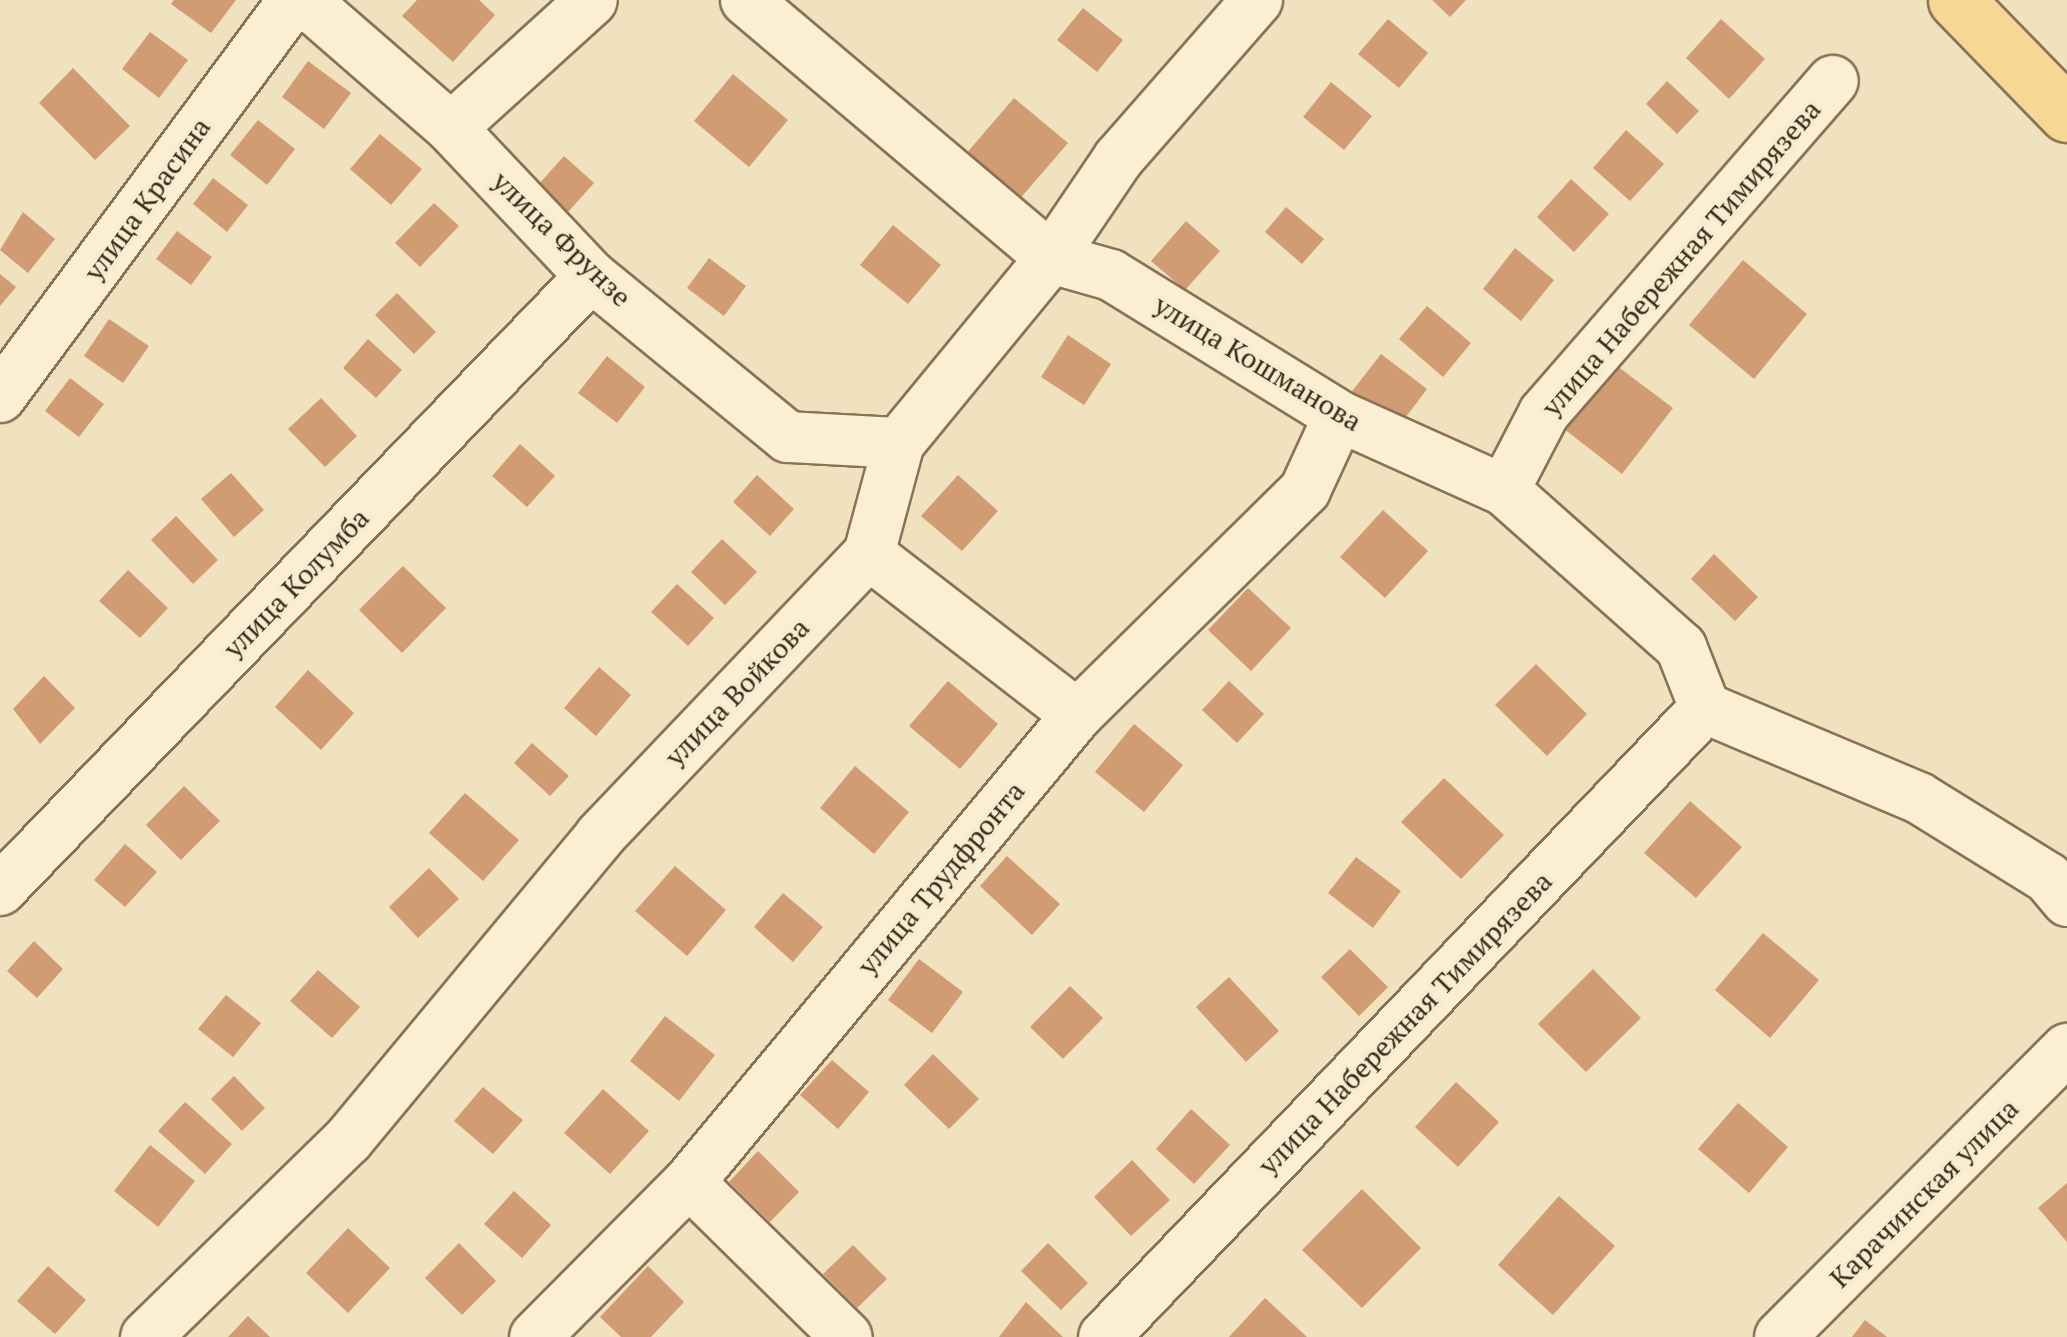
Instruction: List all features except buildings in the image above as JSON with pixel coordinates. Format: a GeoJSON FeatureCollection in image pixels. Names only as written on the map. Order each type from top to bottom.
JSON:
{"type":"FeatureCollection","features":[{"type":"Feature","properties":{"kind":"main road"},"geometry":{"type":"LineString","coordinates":[[1956,0],[2067,114]]}},
{"type":"Feature","properties":{"kind":"street","name":"улица Красина"},"geometry":{"type":"LineString","coordinates":[[0,397],[294,0]]}},
{"type":"Feature","properties":{"kind":"street","name":"улица Фрунзе"},"geometry":{"type":"LineString","coordinates":[[304,0],[451,128],[592,276],[788,437],[899,443]]}},
{"type":"Feature","properties":{"kind":"street"},"geometry":{"type":"LineString","coordinates":[[451,128],[592,0]]}},
{"type":"Feature","properties":{"kind":"street","name":"улица Кошманова"},"geometry":{"type":"LineString","coordinates":[[746,0],[1051,258],[1111,274],[1339,416],[1504,490],[1681,647],[1705,708]]}},
{"type":"Feature","properties":{"kind":"street","name":"улица Войкова"},"geometry":{"type":"LineString","coordinates":[[146,1337],[348,1140],[600,836],[869,554],[899,443],[1051,258],[1118,159],[1257,0]]}},
{"type":"Feature","properties":{"kind":"street","name":"улица Набережная Тимирязева"},"geometry":{"type":"LineString","coordinates":[[1504,490],[1544,413],[1834,81]]}},
{"type":"Feature","properties":{"kind":"street","name":"улица Колумба"},"geometry":{"type":"LineString","coordinates":[[0,890],[592,276]]}},
{"type":"Feature","properties":{"kind":"street","name":"улица Трудфронта"},"geometry":{"type":"LineString","coordinates":[[535,1337],[689,1182],[1077,715],[1305,490],[1339,416]]}},
{"type":"Feature","properties":{"kind":"street"},"geometry":{"type":"LineString","coordinates":[[869,554],[1077,715]]}},
{"type":"Feature","properties":{"kind":"street"},"geometry":{"type":"LineString","coordinates":[[1705,708],[1919,798],[2048,878],[2067,901]]}},
{"type":"Feature","properties":{"kind":"street","name":"улица Набережная Тимирязева"},"geometry":{"type":"LineString","coordinates":[[1104,1337],[1705,708]]}},
{"type":"Feature","properties":{"kind":"street","name":"Карачинская улица"},"geometry":{"type":"LineString","coordinates":[[1780,1337],[2067,1049]]}},
{"type":"Feature","properties":{"kind":"street"},"geometry":{"type":"LineString","coordinates":[[689,1182],[847,1337]]}}]}
